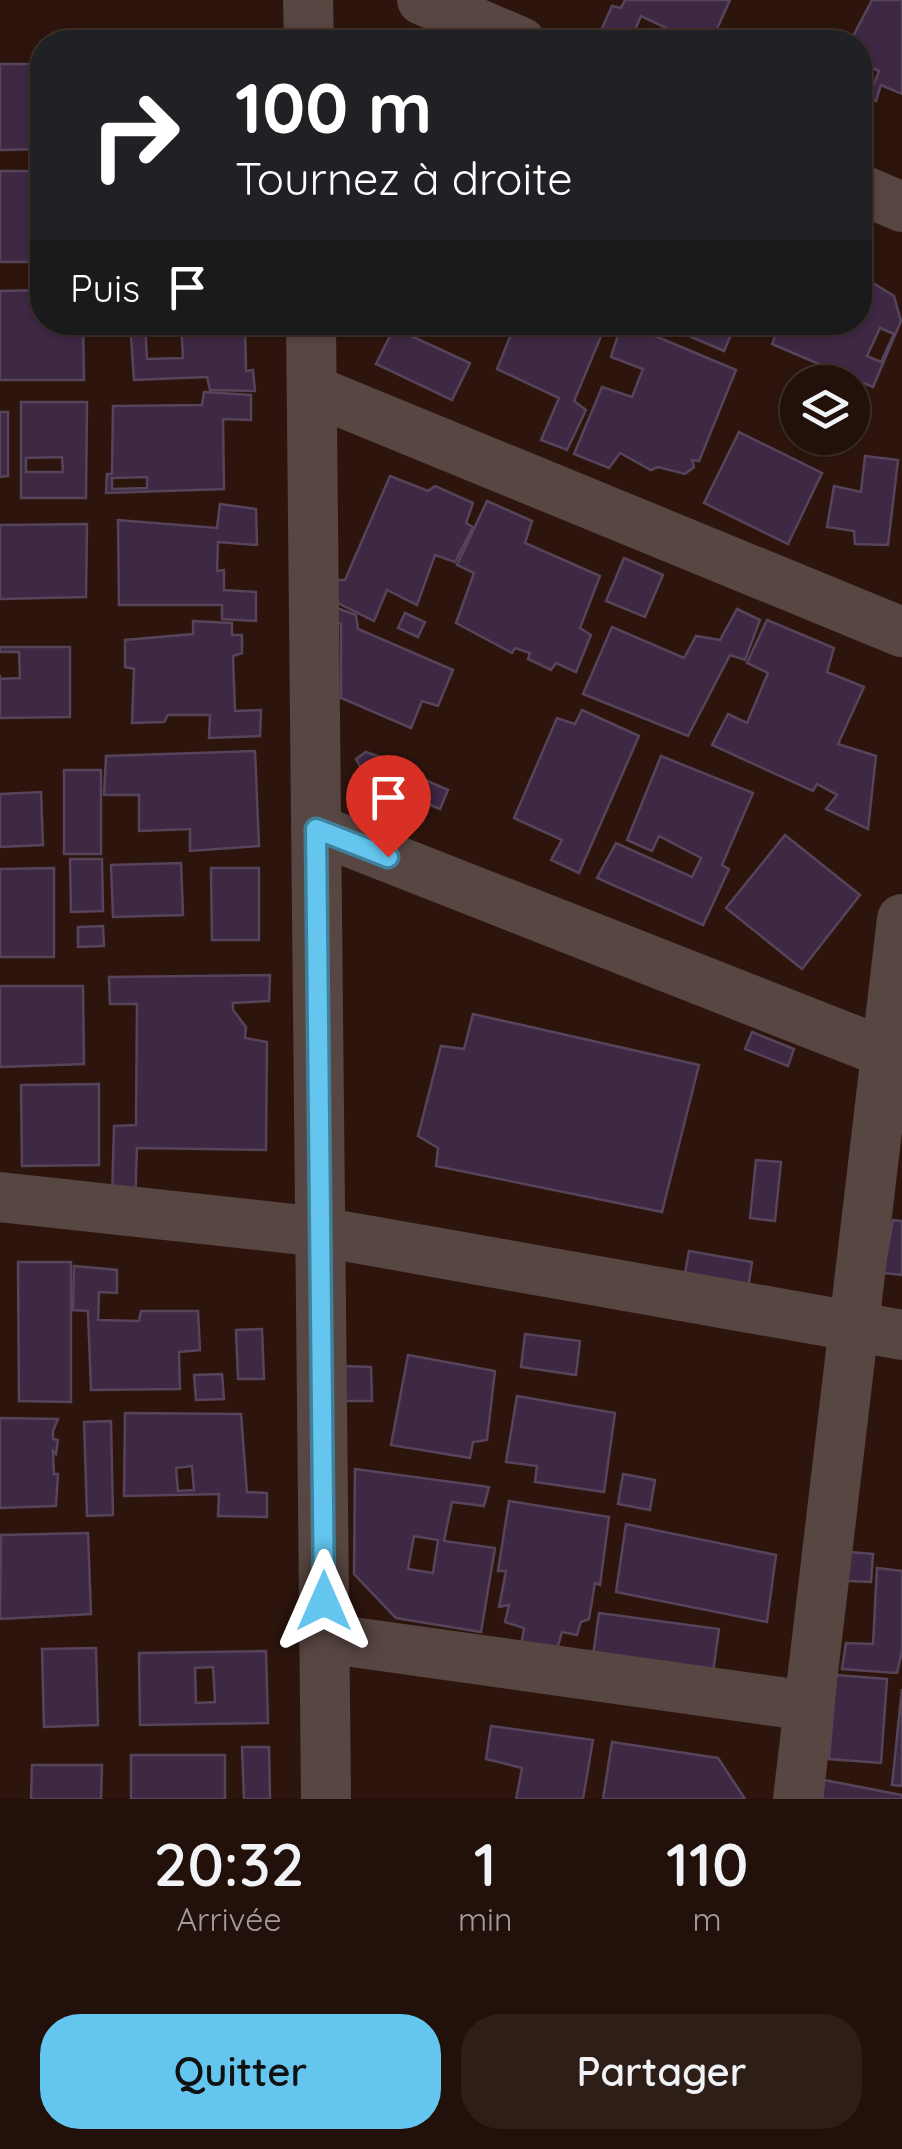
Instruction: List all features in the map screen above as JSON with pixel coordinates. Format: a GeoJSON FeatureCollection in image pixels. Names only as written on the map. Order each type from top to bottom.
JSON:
{"type":"FeatureCollection","features":[{"type":"Feature","properties":{"kind":"street"},"geometry":{"type":"LineString","coordinates":[[308,0],[309,30]]}},
{"type":"Feature","properties":{"kind":"street"},"geometry":{"type":"LineString","coordinates":[[422,0],[493,30]]}},
{"type":"Feature","properties":{"kind":"street"},"geometry":{"type":"LineString","coordinates":[[872,194],[902,207]]}},
{"type":"Feature","properties":{"kind":"street"},"geometry":{"type":"LineString","coordinates":[[312,335],[326,1799]]}},
{"type":"Feature","properties":{"kind":"street"},"geometry":{"type":"LineString","coordinates":[[312,390],[902,632]]}},
{"type":"Feature","properties":{"kind":"street"},"geometry":{"type":"LineString","coordinates":[[316,829],[886,1053]]}},
{"type":"Feature","properties":{"kind":"street"},"geometry":{"type":"LineString","coordinates":[[798,1799],[902,919]]}},
{"type":"Feature","properties":{"kind":"street"},"geometry":{"type":"LineString","coordinates":[[0,1197],[321,1232],[902,1335]]}},
{"type":"Feature","properties":{"kind":"street"},"geometry":{"type":"LineString","coordinates":[[324,1638],[809,1706]]}},
{"type":"Feature","properties":{"kind":"building"},"geometry":{"type":"Polygon","coordinates":[[[625,0],[730,0],[716,30],[670,30],[641,16],[635,30],[601,30],[612,6],[621,8],[625,0]]]}},
{"type":"Feature","properties":{"kind":"building"},"geometry":{"type":"Polygon","coordinates":[[[872,0],[902,0],[902,94],[881,85],[876,101],[872,100],[872,83],[879,71],[872,68],[872,30],[856,30],[872,0]]]}},
{"type":"Feature","properties":{"kind":"building"},"geometry":{"type":"Polygon","coordinates":[[[0,64],[30,64],[30,149],[0,150],[0,64]]]}},
{"type":"Feature","properties":{"kind":"building"},"geometry":{"type":"Polygon","coordinates":[[[0,171],[30,171],[30,262],[0,262],[0,171]]]}},
{"type":"Feature","properties":{"kind":"building"},"geometry":{"type":"Polygon","coordinates":[[[872,282],[894,296],[901,321],[873,387],[870,365],[821,365],[772,344],[776,335],[872,335],[872,282]],[[880,328],[867,356],[881,362],[894,334],[880,328]]]}},
{"type":"Feature","properties":{"kind":"building"},"geometry":{"type":"Polygon","coordinates":[[[30,290],[30,335],[83,335],[84,380],[0,380],[0,291],[30,290]]]}},
{"type":"Feature","properties":{"kind":"building"},"geometry":{"type":"Polygon","coordinates":[[[131,335],[146,335],[147,359],[183,358],[182,335],[245,335],[246,371],[253,370],[255,391],[210,390],[207,377],[134,380],[131,335]]]}},
{"type":"Feature","properties":{"kind":"building"},"geometry":{"type":"Polygon","coordinates":[[[390,335],[409,335],[470,363],[452,400],[376,364],[390,335]]]}},
{"type":"Feature","properties":{"kind":"building"},"geometry":{"type":"Polygon","coordinates":[[[511,335],[602,335],[574,401],[586,410],[567,450],[541,440],[559,398],[497,369],[511,335]]]}},
{"type":"Feature","properties":{"kind":"building"},"geometry":{"type":"Polygon","coordinates":[[[618,335],[653,335],[736,370],[699,461],[692,460],[694,467],[685,474],[658,467],[651,470],[620,453],[609,468],[574,454],[602,387],[632,397],[643,369],[611,357],[618,335]]]}},
{"type":"Feature","properties":{"kind":"building"},"geometry":{"type":"Polygon","coordinates":[[[687,335],[731,335],[724,351],[687,335]]]}},
{"type":"Feature","properties":{"kind":"building"},"geometry":{"type":"Polygon","coordinates":[[[204,392],[251,395],[251,420],[223,419],[224,489],[106,493],[107,474],[112,474],[113,406],[202,405],[204,392]],[[147,477],[112,478],[112,489],[147,488],[147,477]]]}},
{"type":"Feature","properties":{"kind":"building"},"geometry":{"type":"Polygon","coordinates":[[[21,402],[87,402],[86,498],[21,498],[21,402]],[[62,457],[26,458],[26,472],[63,472],[62,457]]]}},
{"type":"Feature","properties":{"kind":"building"},"geometry":{"type":"Polygon","coordinates":[[[0,412],[8,412],[8,476],[0,477],[0,412]]]}},
{"type":"Feature","properties":{"kind":"building"},"geometry":{"type":"Polygon","coordinates":[[[739,432],[822,473],[788,544],[704,503],[739,432]]]}},
{"type":"Feature","properties":{"kind":"building"},"geometry":{"type":"Polygon","coordinates":[[[865,456],[898,460],[888,545],[855,544],[854,531],[827,527],[834,486],[861,492],[865,456]]]}},
{"type":"Feature","properties":{"kind":"building"},"geometry":{"type":"Polygon","coordinates":[[[390,476],[428,491],[435,486],[473,503],[466,523],[473,527],[455,562],[435,555],[417,605],[387,590],[374,621],[332,600],[333,580],[345,580],[390,476]]]}},
{"type":"Feature","properties":{"kind":"building"},"geometry":{"type":"Polygon","coordinates":[[[487,501],[532,521],[525,543],[600,576],[580,628],[591,635],[576,672],[556,663],[551,670],[528,659],[530,653],[515,648],[512,653],[456,623],[474,573],[457,565],[487,501]]]}},
{"type":"Feature","properties":{"kind":"building"},"geometry":{"type":"Polygon","coordinates":[[[220,504],[256,509],[257,545],[218,542],[217,571],[224,570],[224,590],[256,592],[256,621],[222,619],[222,605],[119,605],[118,520],[217,528],[220,504]]]}},
{"type":"Feature","properties":{"kind":"building"},"geometry":{"type":"Polygon","coordinates":[[[87,524],[86,597],[0,599],[0,525],[87,524]]]}},
{"type":"Feature","properties":{"kind":"building"},"geometry":{"type":"Polygon","coordinates":[[[624,558],[663,575],[645,617],[606,601],[624,558]]]}},
{"type":"Feature","properties":{"kind":"building"},"geometry":{"type":"Polygon","coordinates":[[[334,607],[356,615],[358,629],[453,670],[438,706],[422,701],[411,728],[341,698],[341,624],[333,621],[334,607]]]}},
{"type":"Feature","properties":{"kind":"building"},"geometry":{"type":"Polygon","coordinates":[[[737,609],[760,620],[745,660],[730,655],[688,736],[583,694],[612,627],[684,658],[696,636],[720,640],[737,609]]]}},
{"type":"Feature","properties":{"kind":"building"},"geometry":{"type":"Polygon","coordinates":[[[405,613],[425,622],[418,637],[398,628],[405,613]]]}},
{"type":"Feature","properties":{"kind":"building"},"geometry":{"type":"Polygon","coordinates":[[[767,620],[834,648],[827,672],[864,687],[838,744],[876,756],[868,829],[826,809],[837,795],[817,784],[813,791],[712,745],[728,714],[747,723],[768,673],[747,663],[767,620]]]}},
{"type":"Feature","properties":{"kind":"building"},"geometry":{"type":"Polygon","coordinates":[[[193,621],[232,623],[232,635],[242,635],[242,653],[233,656],[235,711],[261,710],[260,736],[209,738],[210,715],[168,715],[164,722],[132,723],[134,669],[125,667],[125,640],[193,634],[193,621]]]}},
{"type":"Feature","properties":{"kind":"building"},"geometry":{"type":"Polygon","coordinates":[[[0,647],[70,647],[70,717],[0,718],[0,679],[20,678],[19,652],[0,652],[0,647]]]}},
{"type":"Feature","properties":{"kind":"building"},"geometry":{"type":"Polygon","coordinates":[[[582,710],[639,736],[579,873],[551,860],[562,840],[514,818],[557,718],[575,724],[582,710]]]}},
{"type":"Feature","properties":{"kind":"building"},"geometry":{"type":"Polygon","coordinates":[[[255,751],[259,846],[190,851],[190,829],[139,831],[139,795],[104,795],[106,756],[255,751]]]}},
{"type":"Feature","properties":{"kind":"building"},"geometry":{"type":"Polygon","coordinates":[[[366,752],[415,769],[401,796],[368,782],[356,759],[366,752]]]}},
{"type":"Feature","properties":{"kind":"building"},"geometry":{"type":"Polygon","coordinates":[[[661,756],[753,793],[722,865],[729,869],[703,925],[597,878],[616,843],[692,877],[701,858],[659,836],[652,851],[627,840],[661,756]]]}},
{"type":"Feature","properties":{"kind":"building"},"geometry":{"type":"Polygon","coordinates":[[[64,770],[101,770],[101,854],[64,854],[64,770]]]}},
{"type":"Feature","properties":{"kind":"building"},"geometry":{"type":"Polygon","coordinates":[[[423,779],[448,790],[440,809],[414,798],[423,779]]]}},
{"type":"Feature","properties":{"kind":"building"},"geometry":{"type":"Polygon","coordinates":[[[41,792],[43,845],[0,847],[0,794],[41,792]]]}},
{"type":"Feature","properties":{"kind":"building"},"geometry":{"type":"Polygon","coordinates":[[[785,835],[860,895],[802,969],[726,908],[785,835]]]}},
{"type":"Feature","properties":{"kind":"building"},"geometry":{"type":"Polygon","coordinates":[[[70,859],[102,859],[103,911],[71,912],[70,859]]]}},
{"type":"Feature","properties":{"kind":"building"},"geometry":{"type":"Polygon","coordinates":[[[181,863],[183,915],[113,917],[111,865],[181,863]]]}},
{"type":"Feature","properties":{"kind":"building"},"geometry":{"type":"Polygon","coordinates":[[[54,868],[54,957],[0,957],[0,869],[54,868]]]}},
{"type":"Feature","properties":{"kind":"building"},"geometry":{"type":"Polygon","coordinates":[[[211,868],[259,868],[259,940],[212,940],[211,868]]]}},
{"type":"Feature","properties":{"kind":"building"},"geometry":{"type":"Polygon","coordinates":[[[103,926],[104,946],[78,947],[78,927],[103,926]]]}},
{"type":"Feature","properties":{"kind":"building"},"geometry":{"type":"Polygon","coordinates":[[[270,975],[269,1001],[233,1003],[233,1010],[246,1027],[245,1038],[267,1042],[266,1150],[137,1148],[135,1203],[112,1200],[114,1126],[136,1125],[137,1004],[110,1004],[109,977],[270,975]]]}},
{"type":"Feature","properties":{"kind":"building"},"geometry":{"type":"Polygon","coordinates":[[[0,986],[83,986],[84,1064],[0,1067],[0,986]]]}},
{"type":"Feature","properties":{"kind":"building"},"geometry":{"type":"Polygon","coordinates":[[[473,1014],[699,1065],[662,1212],[436,1166],[438,1148],[418,1136],[441,1046],[464,1049],[473,1014]]]}},
{"type":"Feature","properties":{"kind":"building"},"geometry":{"type":"Polygon","coordinates":[[[752,1032],[794,1049],[788,1066],[745,1049],[752,1032]]]}},
{"type":"Feature","properties":{"kind":"building"},"geometry":{"type":"Polygon","coordinates":[[[99,1084],[99,1165],[22,1166],[21,1085],[99,1084]]]}},
{"type":"Feature","properties":{"kind":"building"},"geometry":{"type":"Polygon","coordinates":[[[756,1160],[781,1162],[775,1221],[750,1218],[756,1160]]]}},
{"type":"Feature","properties":{"kind":"building"},"geometry":{"type":"Polygon","coordinates":[[[893,1220],[902,1221],[902,1275],[883,1273],[893,1220]]]}},
{"type":"Feature","properties":{"kind":"building"},"geometry":{"type":"Polygon","coordinates":[[[689,1251],[752,1262],[748,1289],[684,1279],[689,1251]]]}},
{"type":"Feature","properties":{"kind":"building"},"geometry":{"type":"Polygon","coordinates":[[[18,1262],[71,1262],[71,1402],[19,1401],[18,1262]]]}},
{"type":"Feature","properties":{"kind":"building"},"geometry":{"type":"Polygon","coordinates":[[[74,1266],[117,1270],[117,1293],[99,1292],[98,1320],[139,1321],[141,1311],[198,1311],[200,1350],[179,1352],[180,1389],[91,1390],[88,1311],[73,1310],[74,1266]]]}},
{"type":"Feature","properties":{"kind":"building"},"geometry":{"type":"Polygon","coordinates":[[[262,1329],[264,1379],[238,1379],[236,1330],[262,1329]]]}},
{"type":"Feature","properties":{"kind":"building"},"geometry":{"type":"Polygon","coordinates":[[[525,1334],[580,1341],[576,1375],[521,1367],[525,1334]]]}},
{"type":"Feature","properties":{"kind":"building"},"geometry":{"type":"Polygon","coordinates":[[[408,1355],[495,1371],[487,1440],[473,1442],[470,1458],[391,1445],[408,1355]]]}},
{"type":"Feature","properties":{"kind":"building"},"geometry":{"type":"Polygon","coordinates":[[[344,1366],[371,1367],[372,1401],[343,1401],[344,1366]]]}},
{"type":"Feature","properties":{"kind":"building"},"geometry":{"type":"Polygon","coordinates":[[[222,1374],[224,1399],[196,1400],[194,1375],[222,1374]]]}},
{"type":"Feature","properties":{"kind":"building"},"geometry":{"type":"Polygon","coordinates":[[[517,1396],[615,1413],[604,1492],[535,1482],[537,1466],[506,1462],[517,1396]]]}},
{"type":"Feature","properties":{"kind":"building"},"geometry":{"type":"Polygon","coordinates":[[[125,1413],[241,1414],[247,1492],[267,1493],[267,1517],[218,1516],[219,1494],[124,1496],[125,1413]],[[192,1466],[176,1468],[178,1491],[194,1490],[192,1466]]]}},
{"type":"Feature","properties":{"kind":"building"},"geometry":{"type":"Polygon","coordinates":[[[0,1418],[58,1419],[53,1431],[53,1439],[58,1440],[56,1454],[53,1451],[54,1474],[58,1474],[56,1506],[0,1508],[0,1418]]]}},
{"type":"Feature","properties":{"kind":"building"},"geometry":{"type":"Polygon","coordinates":[[[111,1421],[113,1515],[87,1516],[84,1422],[111,1421]]]}},
{"type":"Feature","properties":{"kind":"building"},"geometry":{"type":"Polygon","coordinates":[[[355,1469],[489,1487],[484,1506],[452,1502],[444,1541],[495,1548],[481,1632],[396,1618],[354,1574],[355,1469]],[[414,1536],[408,1569],[433,1573],[438,1540],[414,1536]]]}},
{"type":"Feature","properties":{"kind":"building"},"geometry":{"type":"Polygon","coordinates":[[[623,1474],[655,1480],[650,1510],[618,1504],[623,1474]]]}},
{"type":"Feature","properties":{"kind":"building"},"geometry":{"type":"Polygon","coordinates":[[[509,1501],[609,1517],[600,1585],[595,1583],[589,1619],[581,1622],[577,1635],[562,1632],[555,1656],[520,1652],[524,1628],[505,1622],[509,1605],[499,1607],[506,1571],[498,1571],[509,1501]]]}},
{"type":"Feature","properties":{"kind":"building"},"geometry":{"type":"Polygon","coordinates":[[[626,1524],[776,1555],[767,1622],[616,1592],[626,1524]]]}},
{"type":"Feature","properties":{"kind":"building"},"geometry":{"type":"Polygon","coordinates":[[[88,1533],[91,1614],[0,1619],[1,1535],[88,1533]]]}},
{"type":"Feature","properties":{"kind":"building"},"geometry":{"type":"Polygon","coordinates":[[[849,1552],[873,1554],[871,1582],[847,1581],[849,1552]]]}},
{"type":"Feature","properties":{"kind":"building"},"geometry":{"type":"Polygon","coordinates":[[[877,1568],[902,1571],[902,1651],[897,1673],[842,1669],[846,1643],[873,1644],[877,1568]]]}},
{"type":"Feature","properties":{"kind":"building"},"geometry":{"type":"Polygon","coordinates":[[[599,1613],[719,1629],[713,1673],[593,1656],[599,1613]]]}},
{"type":"Feature","properties":{"kind":"building"},"geometry":{"type":"Polygon","coordinates":[[[96,1648],[98,1725],[44,1727],[42,1649],[96,1648]]]}},
{"type":"Feature","properties":{"kind":"building"},"geometry":{"type":"Polygon","coordinates":[[[266,1651],[268,1723],[140,1725],[139,1653],[266,1651]],[[213,1667],[195,1668],[196,1703],[215,1702],[213,1667]]]}},
{"type":"Feature","properties":{"kind":"building"},"geometry":{"type":"Polygon","coordinates":[[[836,1675],[887,1679],[881,1763],[829,1759],[836,1675]]]}},
{"type":"Feature","properties":{"kind":"building"},"geometry":{"type":"Polygon","coordinates":[[[902,1689],[902,1786],[892,1785],[902,1689]]]}},
{"type":"Feature","properties":{"kind":"building"},"geometry":{"type":"Polygon","coordinates":[[[491,1726],[593,1740],[583,1799],[516,1799],[522,1768],[486,1759],[491,1726]]]}},
{"type":"Feature","properties":{"kind":"building"},"geometry":{"type":"Polygon","coordinates":[[[612,1742],[718,1758],[745,1799],[603,1799],[612,1742]]]}},
{"type":"Feature","properties":{"kind":"building"},"geometry":{"type":"Polygon","coordinates":[[[242,1747],[269,1747],[270,1799],[244,1799],[242,1747]]]}},
{"type":"Feature","properties":{"kind":"building"},"geometry":{"type":"Polygon","coordinates":[[[131,1755],[225,1755],[225,1799],[131,1799],[131,1755]]]}},
{"type":"Feature","properties":{"kind":"building"},"geometry":{"type":"Polygon","coordinates":[[[32,1765],[102,1765],[101,1799],[31,1799],[32,1765]]]}},
{"type":"Feature","properties":{"kind":"building"},"geometry":{"type":"Polygon","coordinates":[[[824,1780],[902,1795],[902,1799],[822,1799],[824,1780]]]}},
{"type":"Feature","properties":{"kind":"route"},"geometry":{"type":"LineString","coordinates":[[324,1601],[316,829],[388,857]]}}]}
